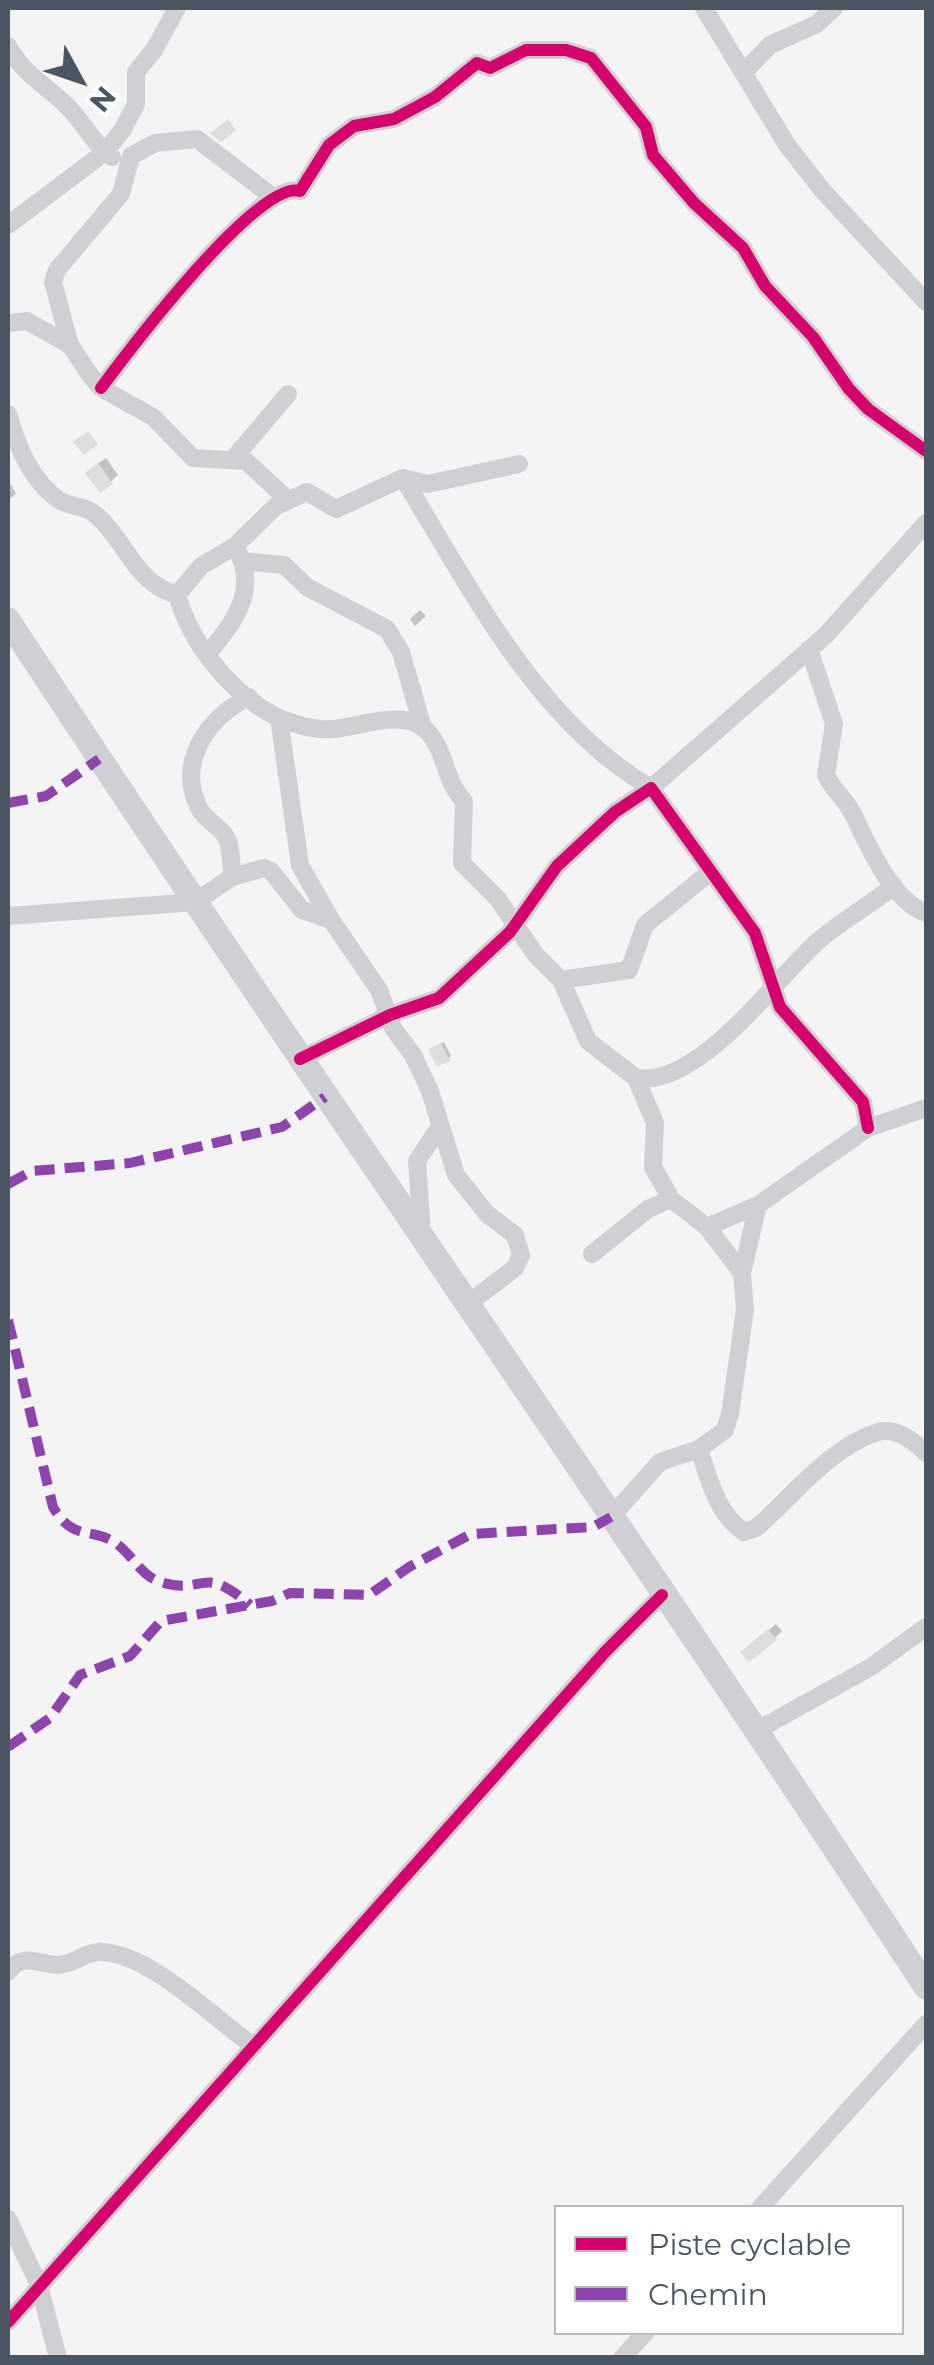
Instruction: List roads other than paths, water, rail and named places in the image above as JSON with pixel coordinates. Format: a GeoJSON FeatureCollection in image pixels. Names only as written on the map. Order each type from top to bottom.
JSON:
{"type":"FeatureCollection","features":[{"type":"Feature","properties":{"kind":"main road"},"geometry":{"type":"LineString","coordinates":[[8,620],[300,1059],[470,1302],[926,1988]]}},
{"type":"Feature","properties":{"kind":"street"},"geometry":{"type":"LineString","coordinates":[[8,224],[105,152],[136,104],[136,72],[177,8]]}},
{"type":"Feature","properties":{"kind":"street"},"geometry":{"type":"LineString","coordinates":[[704,8],[787,145],[823,191],[926,302]]}},
{"type":"Feature","properties":{"kind":"street"},"geometry":{"type":"LineString","coordinates":[[743,74],[770,45],[817,24],[834,8]]}},
{"type":"Feature","properties":{"kind":"street"},"geometry":{"type":"LineString","coordinates":[[8,46],[15,72],[65,104],[105,152],[127,167]]}},
{"type":"Feature","properties":{"kind":"street"},"geometry":{"type":"LineString","coordinates":[[101,388],[246,217],[273,197],[292,188],[300,191],[329,145],[354,126],[394,119],[422,105],[477,63],[490,68],[526,50],[580,52],[591,58],[646,127],[653,154],[694,203],[743,248],[765,286],[813,337],[818,350],[849,389],[926,451]]}},
{"type":"Feature","properties":{"kind":"street"},"geometry":{"type":"LineString","coordinates":[[273,197],[197,138],[154,143],[131,156],[121,194],[54,276],[70,345],[101,388],[142,408],[194,458],[234,458],[265,474],[287,499]]}},
{"type":"Feature","properties":{"kind":"street"},"geometry":{"type":"LineString","coordinates":[[8,323],[27,321],[70,345]]}},
{"type":"Feature","properties":{"kind":"street"},"geometry":{"type":"LineString","coordinates":[[234,458],[288,394]]}},
{"type":"Feature","properties":{"kind":"street"},"geometry":{"type":"LineString","coordinates":[[8,414],[23,457],[48,490],[69,506],[92,510],[136,569],[149,582],[177,595],[184,620],[207,656],[249,697],[279,718],[310,728],[386,721],[423,728]]}},
{"type":"Feature","properties":{"kind":"street"},"geometry":{"type":"LineString","coordinates":[[177,595],[202,566],[238,553],[287,499],[308,492],[336,509],[403,478],[428,484],[519,464]]}},
{"type":"Feature","properties":{"kind":"street"},"geometry":{"type":"LineString","coordinates":[[403,478],[479,604],[539,684],[619,769],[652,788],[754,933],[780,1008],[863,1102],[868,1128]]}},
{"type":"Feature","properties":{"kind":"street"},"geometry":{"type":"LineString","coordinates":[[300,1059],[390,1015],[438,998],[516,924],[534,892],[557,866],[615,812],[652,788],[809,649],[926,523]]}},
{"type":"Feature","properties":{"kind":"street"},"geometry":{"type":"LineString","coordinates":[[207,656],[244,602],[248,582],[238,553]]}},
{"type":"Feature","properties":{"kind":"street"},"geometry":{"type":"LineString","coordinates":[[238,553],[284,565],[307,587],[388,629],[406,666],[423,728],[439,750],[453,790],[464,801],[462,862],[561,980],[588,1041],[636,1078],[649,1080],[680,1066],[730,1032],[772,987],[795,969],[813,946],[894,886]]}},
{"type":"Feature","properties":{"kind":"street"},"geometry":{"type":"LineString","coordinates":[[809,649],[834,724],[826,776],[852,810],[860,833],[894,886],[916,908],[926,912]]}},
{"type":"Feature","properties":{"kind":"street"},"geometry":{"type":"LineString","coordinates":[[232,877],[226,838],[202,814],[191,776],[198,743],[209,726],[249,697]]}},
{"type":"Feature","properties":{"kind":"street"},"geometry":{"type":"LineString","coordinates":[[279,718],[300,865],[331,920],[385,999],[393,1028],[414,1055],[430,1091],[456,1175],[487,1214],[515,1235],[520,1255],[515,1268],[470,1302]]}},
{"type":"Feature","properties":{"kind":"street"},"geometry":{"type":"LineString","coordinates":[[8,916],[195,902],[232,877],[264,868],[271,870],[302,910],[331,920]]}},
{"type":"Feature","properties":{"kind":"street"},"geometry":{"type":"LineString","coordinates":[[561,980],[628,970],[645,925],[709,873]]}},
{"type":"Feature","properties":{"kind":"street"},"geometry":{"type":"LineString","coordinates":[[636,1078],[654,1123],[654,1166],[671,1199],[706,1228],[742,1273]]}},
{"type":"Feature","properties":{"kind":"street"},"geometry":{"type":"LineString","coordinates":[[706,1228],[758,1204],[868,1128],[926,1108]]}},
{"type":"Feature","properties":{"kind":"street"},"geometry":{"type":"LineString","coordinates":[[422,1237],[417,1161],[421,1148],[439,1128]]}},
{"type":"Feature","properties":{"kind":"street"},"geometry":{"type":"LineString","coordinates":[[592,1254],[648,1209],[671,1199]]}},
{"type":"Feature","properties":{"kind":"street"},"geometry":{"type":"LineString","coordinates":[[611,1516],[660,1462],[699,1450],[725,1430],[745,1310],[742,1273],[758,1204]]}},
{"type":"Feature","properties":{"kind":"street"},"geometry":{"type":"LineString","coordinates":[[699,1450],[714,1494],[731,1524],[744,1532],[756,1528],[838,1455],[880,1432],[896,1433],[926,1453]]}},
{"type":"Feature","properties":{"kind":"street"},"geometry":{"type":"LineString","coordinates":[[8,2322],[252,2045],[662,1595]]}},
{"type":"Feature","properties":{"kind":"street"},"geometry":{"type":"LineString","coordinates":[[754,1732],[870,1667],[926,1627]]}},
{"type":"Feature","properties":{"kind":"street"},"geometry":{"type":"LineString","coordinates":[[8,1972],[14,1964],[32,1958],[55,1965],[98,1951],[129,1958],[150,1968],[252,2045]]}},
{"type":"Feature","properties":{"kind":"street"},"geometry":{"type":"LineString","coordinates":[[763,2205],[926,2024]]}},
{"type":"Feature","properties":{"kind":"street"},"geometry":{"type":"LineString","coordinates":[[8,2219],[39,2285],[58,2358]]}},
{"type":"Feature","properties":{"kind":"street"},"geometry":{"type":"LineString","coordinates":[[622,2358],[643,2335]]}}]}
